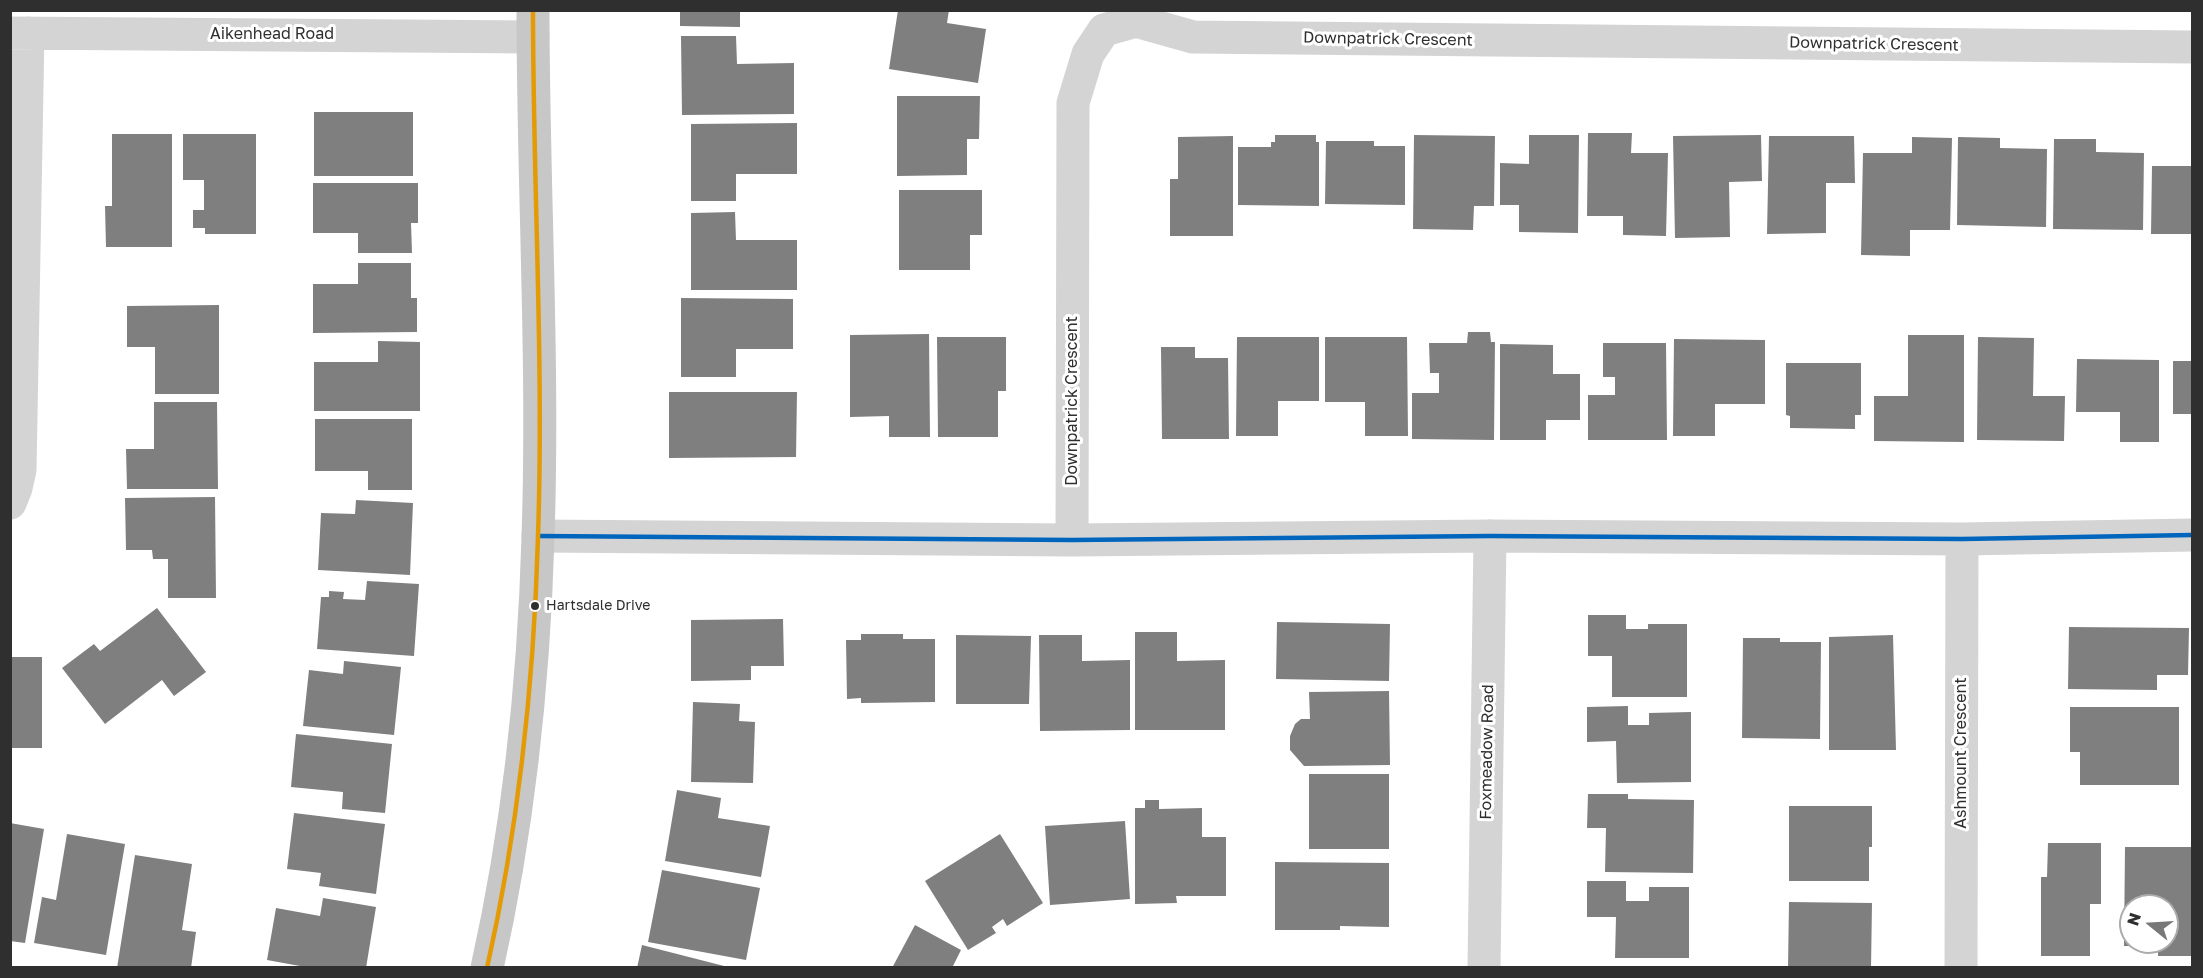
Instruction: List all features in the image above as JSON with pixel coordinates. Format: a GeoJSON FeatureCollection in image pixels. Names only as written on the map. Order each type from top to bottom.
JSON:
{"type":"FeatureCollection","features":[{"type":"Feature","properties":{"kind":"main road"},"geometry":{"type":"LineString","coordinates":[[487,968],[499,908],[521,758],[534,632],[538,536],[539,393],[533,24]]}},
{"type":"Feature","properties":{"kind":"street","name":"Downpatrick Crescent"},"geometry":{"type":"LineString","coordinates":[[1072,540],[1073,103],[1088,54],[1104,30],[1136,21],[1193,37],[2193,47]]}},
{"type":"Feature","properties":{"kind":"street","name":"Aikenhead Road"},"geometry":{"type":"LineString","coordinates":[[19,33],[533,24]]}},
{"type":"Feature","properties":{"kind":"street"},"geometry":{"type":"LineString","coordinates":[[10,503],[20,470],[19,33]]}},
{"type":"Feature","properties":{"kind":"street"},"geometry":{"type":"LineString","coordinates":[[538,536],[1072,540],[1490,536],[1962,539],[2193,535]]}},
{"type":"Feature","properties":{"kind":"street","name":"Foxmeadow Road"},"geometry":{"type":"LineString","coordinates":[[1484,968],[1490,536]]}},
{"type":"Feature","properties":{"kind":"street","name":"Ashmount Crescent"},"geometry":{"type":"LineString","coordinates":[[1961,968],[1962,539]]}},
{"type":"Feature","properties":{"kind":"building"},"geometry":{"type":"Polygon","coordinates":[[[680,10],[740,10],[740,27],[680,26],[680,10]]]}},
{"type":"Feature","properties":{"kind":"building"},"geometry":{"type":"Polygon","coordinates":[[[898,10],[949,10],[947,23],[986,29],[978,83],[889,69],[898,10]]]}},
{"type":"Feature","properties":{"kind":"building"},"geometry":{"type":"Polygon","coordinates":[[[681,36],[736,36],[737,64],[794,63],[794,114],[682,115],[681,36]]]}},
{"type":"Feature","properties":{"kind":"building"},"geometry":{"type":"Polygon","coordinates":[[[897,96],[980,96],[979,139],[967,139],[967,175],[897,176],[897,96]]]}},
{"type":"Feature","properties":{"kind":"building"},"geometry":{"type":"Polygon","coordinates":[[[314,112],[413,112],[413,176],[314,176],[314,112]]]}},
{"type":"Feature","properties":{"kind":"building"},"geometry":{"type":"Polygon","coordinates":[[[797,123],[797,174],[736,174],[736,201],[691,201],[691,124],[797,123]]]}},
{"type":"Feature","properties":{"kind":"building"},"geometry":{"type":"Polygon","coordinates":[[[1588,133],[1632,133],[1631,153],[1668,153],[1666,236],[1623,235],[1623,216],[1587,216],[1588,133]]]}},
{"type":"Feature","properties":{"kind":"building"},"geometry":{"type":"Polygon","coordinates":[[[112,134],[172,134],[172,247],[106,247],[105,206],[112,206],[112,134]]]}},
{"type":"Feature","properties":{"kind":"building"},"geometry":{"type":"Polygon","coordinates":[[[183,134],[256,134],[256,234],[205,234],[205,228],[193,228],[193,210],[204,210],[204,180],[183,180],[183,134]]]}},
{"type":"Feature","properties":{"kind":"building"},"geometry":{"type":"Polygon","coordinates":[[[1275,135],[1316,135],[1316,142],[1319,142],[1319,206],[1238,205],[1238,147],[1271,147],[1271,142],[1275,142],[1275,135]]]}},
{"type":"Feature","properties":{"kind":"building"},"geometry":{"type":"Polygon","coordinates":[[[1414,135],[1495,136],[1494,206],[1474,206],[1473,230],[1413,229],[1414,135]]]}},
{"type":"Feature","properties":{"kind":"building"},"geometry":{"type":"Polygon","coordinates":[[[1529,135],[1579,135],[1578,233],[1519,232],[1519,205],[1500,205],[1500,163],[1529,164],[1529,135]]]}},
{"type":"Feature","properties":{"kind":"building"},"geometry":{"type":"Polygon","coordinates":[[[1761,135],[1762,181],[1729,182],[1730,237],[1675,238],[1673,136],[1761,135]]]}},
{"type":"Feature","properties":{"kind":"building"},"geometry":{"type":"Polygon","coordinates":[[[1233,136],[1233,236],[1170,236],[1170,179],[1178,179],[1178,137],[1233,136]]]}},
{"type":"Feature","properties":{"kind":"building"},"geometry":{"type":"Polygon","coordinates":[[[1769,136],[1854,136],[1855,183],[1826,183],[1826,233],[1767,234],[1769,136]]]}},
{"type":"Feature","properties":{"kind":"building"},"geometry":{"type":"Polygon","coordinates":[[[1912,137],[1952,138],[1950,230],[1910,230],[1910,256],[1861,255],[1863,153],[1912,153],[1912,137]]]}},
{"type":"Feature","properties":{"kind":"building"},"geometry":{"type":"Polygon","coordinates":[[[1958,137],[2000,138],[2000,148],[2047,149],[2046,227],[1957,225],[1958,137]]]}},
{"type":"Feature","properties":{"kind":"building"},"geometry":{"type":"Polygon","coordinates":[[[2054,139],[2096,139],[2096,152],[2144,153],[2143,230],[2053,229],[2054,139]]]}},
{"type":"Feature","properties":{"kind":"building"},"geometry":{"type":"Polygon","coordinates":[[[1326,141],[1374,141],[1374,146],[1405,146],[1405,205],[1325,204],[1326,141]]]}},
{"type":"Feature","properties":{"kind":"building"},"geometry":{"type":"Polygon","coordinates":[[[2152,166],[2192,166],[2192,234],[2151,234],[2152,166]]]}},
{"type":"Feature","properties":{"kind":"building"},"geometry":{"type":"Polygon","coordinates":[[[313,183],[418,183],[418,223],[411,223],[412,253],[358,253],[358,233],[313,233],[313,183]]]}},
{"type":"Feature","properties":{"kind":"building"},"geometry":{"type":"Polygon","coordinates":[[[899,190],[982,190],[982,235],[970,235],[970,270],[899,270],[899,190]]]}},
{"type":"Feature","properties":{"kind":"building"},"geometry":{"type":"Polygon","coordinates":[[[735,212],[736,240],[797,240],[797,290],[691,290],[691,213],[735,212]]]}},
{"type":"Feature","properties":{"kind":"building"},"geometry":{"type":"Polygon","coordinates":[[[358,263],[411,263],[411,298],[417,298],[417,332],[313,333],[313,284],[358,284],[358,263]]]}},
{"type":"Feature","properties":{"kind":"building"},"geometry":{"type":"Polygon","coordinates":[[[681,298],[793,299],[793,349],[736,349],[736,377],[681,377],[681,298]]]}},
{"type":"Feature","properties":{"kind":"building"},"geometry":{"type":"Polygon","coordinates":[[[219,305],[219,394],[155,394],[155,347],[127,347],[127,306],[219,305]]]}},
{"type":"Feature","properties":{"kind":"building"},"geometry":{"type":"Polygon","coordinates":[[[1468,332],[1490,332],[1491,342],[1495,342],[1494,440],[1412,439],[1412,393],[1439,393],[1439,373],[1430,373],[1429,343],[1467,343],[1468,332]]]}},
{"type":"Feature","properties":{"kind":"building"},"geometry":{"type":"Polygon","coordinates":[[[929,334],[930,437],[889,437],[889,416],[850,417],[850,335],[929,334]]]}},
{"type":"Feature","properties":{"kind":"building"},"geometry":{"type":"Polygon","coordinates":[[[1908,335],[1964,335],[1964,442],[1874,441],[1874,396],[1908,396],[1908,335]]]}},
{"type":"Feature","properties":{"kind":"building"},"geometry":{"type":"Polygon","coordinates":[[[937,337],[1006,337],[1006,391],[998,391],[998,437],[938,437],[937,337]]]}},
{"type":"Feature","properties":{"kind":"building"},"geometry":{"type":"Polygon","coordinates":[[[1237,337],[1319,337],[1319,401],[1278,401],[1278,436],[1236,436],[1237,337]]]}},
{"type":"Feature","properties":{"kind":"building"},"geometry":{"type":"Polygon","coordinates":[[[1325,337],[1407,337],[1408,436],[1365,436],[1365,402],[1325,402],[1325,337]]]}},
{"type":"Feature","properties":{"kind":"building"},"geometry":{"type":"Polygon","coordinates":[[[1978,337],[2034,338],[2033,396],[2065,396],[2064,441],[1977,440],[1978,337]]]}},
{"type":"Feature","properties":{"kind":"building"},"geometry":{"type":"Polygon","coordinates":[[[1674,339],[1765,340],[1765,404],[1715,404],[1715,436],[1673,436],[1674,339]]]}},
{"type":"Feature","properties":{"kind":"building"},"geometry":{"type":"Polygon","coordinates":[[[378,341],[420,342],[420,411],[314,411],[314,362],[378,362],[378,341]]]}},
{"type":"Feature","properties":{"kind":"building"},"geometry":{"type":"Polygon","coordinates":[[[1603,343],[1666,343],[1667,440],[1588,440],[1588,395],[1615,395],[1615,377],[1603,377],[1603,343]]]}},
{"type":"Feature","properties":{"kind":"building"},"geometry":{"type":"Polygon","coordinates":[[[1500,344],[1553,345],[1553,374],[1580,374],[1580,420],[1546,420],[1546,440],[1500,440],[1500,344]]]}},
{"type":"Feature","properties":{"kind":"building"},"geometry":{"type":"Polygon","coordinates":[[[1161,347],[1195,347],[1195,358],[1228,358],[1229,439],[1162,439],[1161,347]]]}},
{"type":"Feature","properties":{"kind":"building"},"geometry":{"type":"Polygon","coordinates":[[[2077,359],[2159,360],[2159,442],[2120,442],[2120,412],[2076,412],[2077,359]]]}},
{"type":"Feature","properties":{"kind":"building"},"geometry":{"type":"Polygon","coordinates":[[[2173,361],[2192,361],[2192,414],[2173,414],[2173,361]]]}},
{"type":"Feature","properties":{"kind":"building"},"geometry":{"type":"Polygon","coordinates":[[[1786,363],[1861,363],[1861,415],[1855,415],[1855,429],[1790,428],[1790,416],[1786,415],[1786,363]]]}},
{"type":"Feature","properties":{"kind":"building"},"geometry":{"type":"Polygon","coordinates":[[[669,392],[797,392],[796,457],[669,458],[669,392]]]}},
{"type":"Feature","properties":{"kind":"building"},"geometry":{"type":"Polygon","coordinates":[[[154,402],[217,402],[218,489],[127,489],[126,449],[154,449],[154,402]]]}},
{"type":"Feature","properties":{"kind":"building"},"geometry":{"type":"Polygon","coordinates":[[[315,419],[412,419],[412,490],[368,490],[368,471],[315,471],[315,419]]]}},
{"type":"Feature","properties":{"kind":"building"},"geometry":{"type":"Polygon","coordinates":[[[215,497],[216,598],[168,598],[168,559],[153,559],[152,550],[126,550],[125,498],[215,497]]]}},
{"type":"Feature","properties":{"kind":"building"},"geometry":{"type":"Polygon","coordinates":[[[356,500],[413,503],[410,575],[318,570],[321,513],[355,514],[356,500]]]}},
{"type":"Feature","properties":{"kind":"building"},"geometry":{"type":"Polygon","coordinates":[[[367,581],[419,584],[414,656],[317,649],[321,597],[329,597],[329,591],[344,592],[343,599],[365,600],[367,581]]]}},
{"type":"Feature","properties":{"kind":"building"},"geometry":{"type":"Polygon","coordinates":[[[157,608],[206,672],[174,696],[162,680],[105,724],[62,668],[94,644],[100,651],[157,608]]]}},
{"type":"Feature","properties":{"kind":"building"},"geometry":{"type":"Polygon","coordinates":[[[1588,615],[1626,615],[1626,629],[1648,629],[1648,624],[1687,624],[1687,697],[1612,697],[1612,656],[1588,656],[1588,615]]]}},
{"type":"Feature","properties":{"kind":"building"},"geometry":{"type":"Polygon","coordinates":[[[783,619],[784,666],[751,666],[751,680],[691,681],[691,620],[783,619]]]}},
{"type":"Feature","properties":{"kind":"building"},"geometry":{"type":"Polygon","coordinates":[[[1277,622],[1390,624],[1389,681],[1276,679],[1277,622]]]}},
{"type":"Feature","properties":{"kind":"building"},"geometry":{"type":"Polygon","coordinates":[[[2069,627],[2189,628],[2188,675],[2157,675],[2157,690],[2068,689],[2069,627]]]}},
{"type":"Feature","properties":{"kind":"building"},"geometry":{"type":"Polygon","coordinates":[[[1135,632],[1177,632],[1177,661],[1225,660],[1225,730],[1135,730],[1135,632]]]}},
{"type":"Feature","properties":{"kind":"building"},"geometry":{"type":"Polygon","coordinates":[[[861,634],[903,634],[903,639],[935,639],[935,702],[861,703],[861,698],[847,699],[846,640],[861,640],[861,634]]]}},
{"type":"Feature","properties":{"kind":"building"},"geometry":{"type":"Polygon","coordinates":[[[956,635],[1031,636],[1029,704],[956,704],[956,635]]]}},
{"type":"Feature","properties":{"kind":"building"},"geometry":{"type":"Polygon","coordinates":[[[1039,635],[1082,635],[1082,661],[1130,660],[1130,730],[1040,731],[1039,635]]]}},
{"type":"Feature","properties":{"kind":"building"},"geometry":{"type":"Polygon","coordinates":[[[1893,635],[1896,750],[1829,750],[1829,637],[1893,635]]]}},
{"type":"Feature","properties":{"kind":"building"},"geometry":{"type":"Polygon","coordinates":[[[1743,638],[1780,638],[1780,642],[1821,642],[1820,739],[1742,738],[1743,638]]]}},
{"type":"Feature","properties":{"kind":"building"},"geometry":{"type":"Polygon","coordinates":[[[10,657],[42,657],[42,748],[12,748],[10,657]]]}},
{"type":"Feature","properties":{"kind":"building"},"geometry":{"type":"Polygon","coordinates":[[[344,661],[401,667],[394,735],[303,726],[309,670],[343,674],[344,661]]]}},
{"type":"Feature","properties":{"kind":"building"},"geometry":{"type":"Polygon","coordinates":[[[1389,691],[1390,765],[1304,766],[1290,750],[1290,736],[1295,724],[1301,719],[1310,719],[1309,692],[1389,691]]]}},
{"type":"Feature","properties":{"kind":"building"},"geometry":{"type":"Polygon","coordinates":[[[693,702],[740,704],[739,721],[755,722],[753,783],[691,782],[693,702]]]}},
{"type":"Feature","properties":{"kind":"building"},"geometry":{"type":"Polygon","coordinates":[[[1628,706],[1628,725],[1649,725],[1649,713],[1691,712],[1691,782],[1617,783],[1616,741],[1587,742],[1587,707],[1628,706]]]}},
{"type":"Feature","properties":{"kind":"building"},"geometry":{"type":"Polygon","coordinates":[[[2070,707],[2179,707],[2179,785],[2080,785],[2080,752],[2070,752],[2070,707]]]}},
{"type":"Feature","properties":{"kind":"building"},"geometry":{"type":"Polygon","coordinates":[[[296,734],[392,744],[385,813],[342,809],[343,792],[291,787],[296,734]]]}},
{"type":"Feature","properties":{"kind":"building"},"geometry":{"type":"Polygon","coordinates":[[[1309,774],[1389,774],[1389,849],[1309,849],[1309,774]]]}},
{"type":"Feature","properties":{"kind":"building"},"geometry":{"type":"Polygon","coordinates":[[[677,790],[721,798],[718,818],[770,826],[761,877],[665,861],[677,790]]]}},
{"type":"Feature","properties":{"kind":"building"},"geometry":{"type":"Polygon","coordinates":[[[1588,794],[1628,794],[1628,799],[1694,800],[1693,873],[1605,872],[1606,828],[1587,828],[1588,794]]]}},
{"type":"Feature","properties":{"kind":"building"},"geometry":{"type":"Polygon","coordinates":[[[1145,800],[1159,800],[1159,809],[1202,808],[1202,837],[1226,837],[1226,896],[1176,896],[1177,903],[1135,904],[1135,808],[1145,808],[1145,800]]]}},
{"type":"Feature","properties":{"kind":"building"},"geometry":{"type":"Polygon","coordinates":[[[1789,806],[1872,806],[1869,881],[1789,881],[1789,806]]]}},
{"type":"Feature","properties":{"kind":"building"},"geometry":{"type":"Polygon","coordinates":[[[294,813],[385,824],[376,894],[319,886],[321,873],[287,869],[294,813]]]}},
{"type":"Feature","properties":{"kind":"building"},"geometry":{"type":"Polygon","coordinates":[[[1125,821],[1130,899],[1050,905],[1045,826],[1125,821]]]}},
{"type":"Feature","properties":{"kind":"building"},"geometry":{"type":"Polygon","coordinates":[[[10,823],[44,829],[25,943],[10,941],[10,823]]]}},
{"type":"Feature","properties":{"kind":"building"},"geometry":{"type":"Polygon","coordinates":[[[67,834],[125,844],[106,955],[34,943],[42,897],[56,900],[67,834]]]}},
{"type":"Feature","properties":{"kind":"building"},"geometry":{"type":"Polygon","coordinates":[[[1000,834],[1043,903],[1007,926],[1003,919],[992,927],[996,933],[968,950],[925,881],[1000,834]]]}},
{"type":"Feature","properties":{"kind":"building"},"geometry":{"type":"Polygon","coordinates":[[[2048,843],[2101,843],[2101,904],[2090,904],[2090,956],[2041,956],[2041,877],[2047,877],[2048,843]]]}},
{"type":"Feature","properties":{"kind":"building"},"geometry":{"type":"Polygon","coordinates":[[[2125,847],[2192,847],[2192,956],[2158,956],[2158,954],[2179,954],[2179,894],[2125,894],[2125,847]]]}},
{"type":"Feature","properties":{"kind":"building"},"geometry":{"type":"Polygon","coordinates":[[[135,855],[192,864],[182,930],[196,932],[191,968],[117,968],[135,855]]]}},
{"type":"Feature","properties":{"kind":"building"},"geometry":{"type":"Polygon","coordinates":[[[1275,862],[1389,863],[1389,927],[1340,926],[1340,930],[1275,930],[1275,862]]]}},
{"type":"Feature","properties":{"kind":"building"},"geometry":{"type":"Polygon","coordinates":[[[662,870],[760,888],[746,960],[648,942],[662,870]]]}},
{"type":"Feature","properties":{"kind":"building"},"geometry":{"type":"Polygon","coordinates":[[[1587,881],[1626,881],[1626,901],[1649,901],[1649,887],[1689,887],[1689,958],[1615,958],[1616,917],[1587,917],[1587,881]]]}},
{"type":"Feature","properties":{"kind":"building"},"geometry":{"type":"Polygon","coordinates":[[[323,898],[376,907],[366,968],[311,968],[267,960],[276,908],[320,916],[323,898]]]}},
{"type":"Feature","properties":{"kind":"building"},"geometry":{"type":"Polygon","coordinates":[[[1789,902],[1872,903],[1871,968],[1788,968],[1789,902]]]}},
{"type":"Feature","properties":{"kind":"building"},"geometry":{"type":"Polygon","coordinates":[[[915,925],[961,950],[952,968],[892,968],[915,925]]]}},
{"type":"Feature","properties":{"kind":"building"},"geometry":{"type":"Polygon","coordinates":[[[642,945],[728,967],[728,968],[637,968],[642,945]]]}},
{"type":"Feature","properties":{"kind":"transit line"},"geometry":{"type":"LineString","coordinates":[[487,968],[516,808],[523,754],[536,590],[540,405],[533,10]]}},
{"type":"Feature","properties":{"kind":"transit line"},"geometry":{"type":"LineString","coordinates":[[538,536],[1072,540],[1490,536],[1962,539],[2192,535]]}},
{"type":"Feature","properties":{"kind":"place","name":"Hartsdale Drive"},"geometry":{"type":"Point","coordinates":[535,606]}}]}
